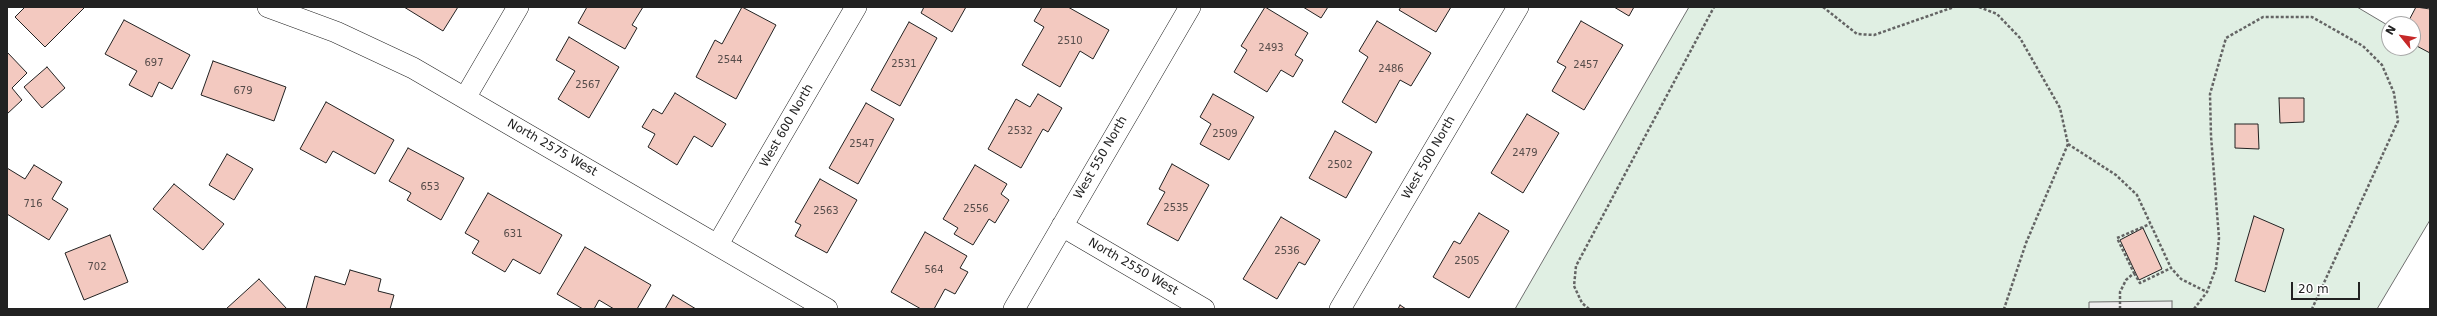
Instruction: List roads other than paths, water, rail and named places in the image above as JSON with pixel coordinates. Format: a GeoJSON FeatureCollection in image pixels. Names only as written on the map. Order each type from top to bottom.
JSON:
{"type":"FeatureCollection","features":[{"type":"Feature","properties":{"kind":"street","name":"North 2575 West"},"geometry":{"type":"LineString","coordinates":[[268,7],[336,32],[413,68],[718,244],[827,309]]}},
{"type":"Feature","properties":{"kind":"street"},"geometry":{"type":"LineString","coordinates":[[465,98],[518,7]]}},
{"type":"Feature","properties":{"kind":"street","name":"West 600 North"},"geometry":{"type":"LineString","coordinates":[[718,244],[856,7]]}},
{"type":"Feature","properties":{"kind":"street","name":"West 550 North"},"geometry":{"type":"LineString","coordinates":[[1014,309],[1190,7]]}},
{"type":"Feature","properties":{"kind":"street","name":"West 500 North"},"geometry":{"type":"LineString","coordinates":[[1340,309],[1518,7]]}},
{"type":"Feature","properties":{"kind":"street","name":"North 2550 West"},"geometry":{"type":"LineString","coordinates":[[1062,226],[1204,309]]}}]}
